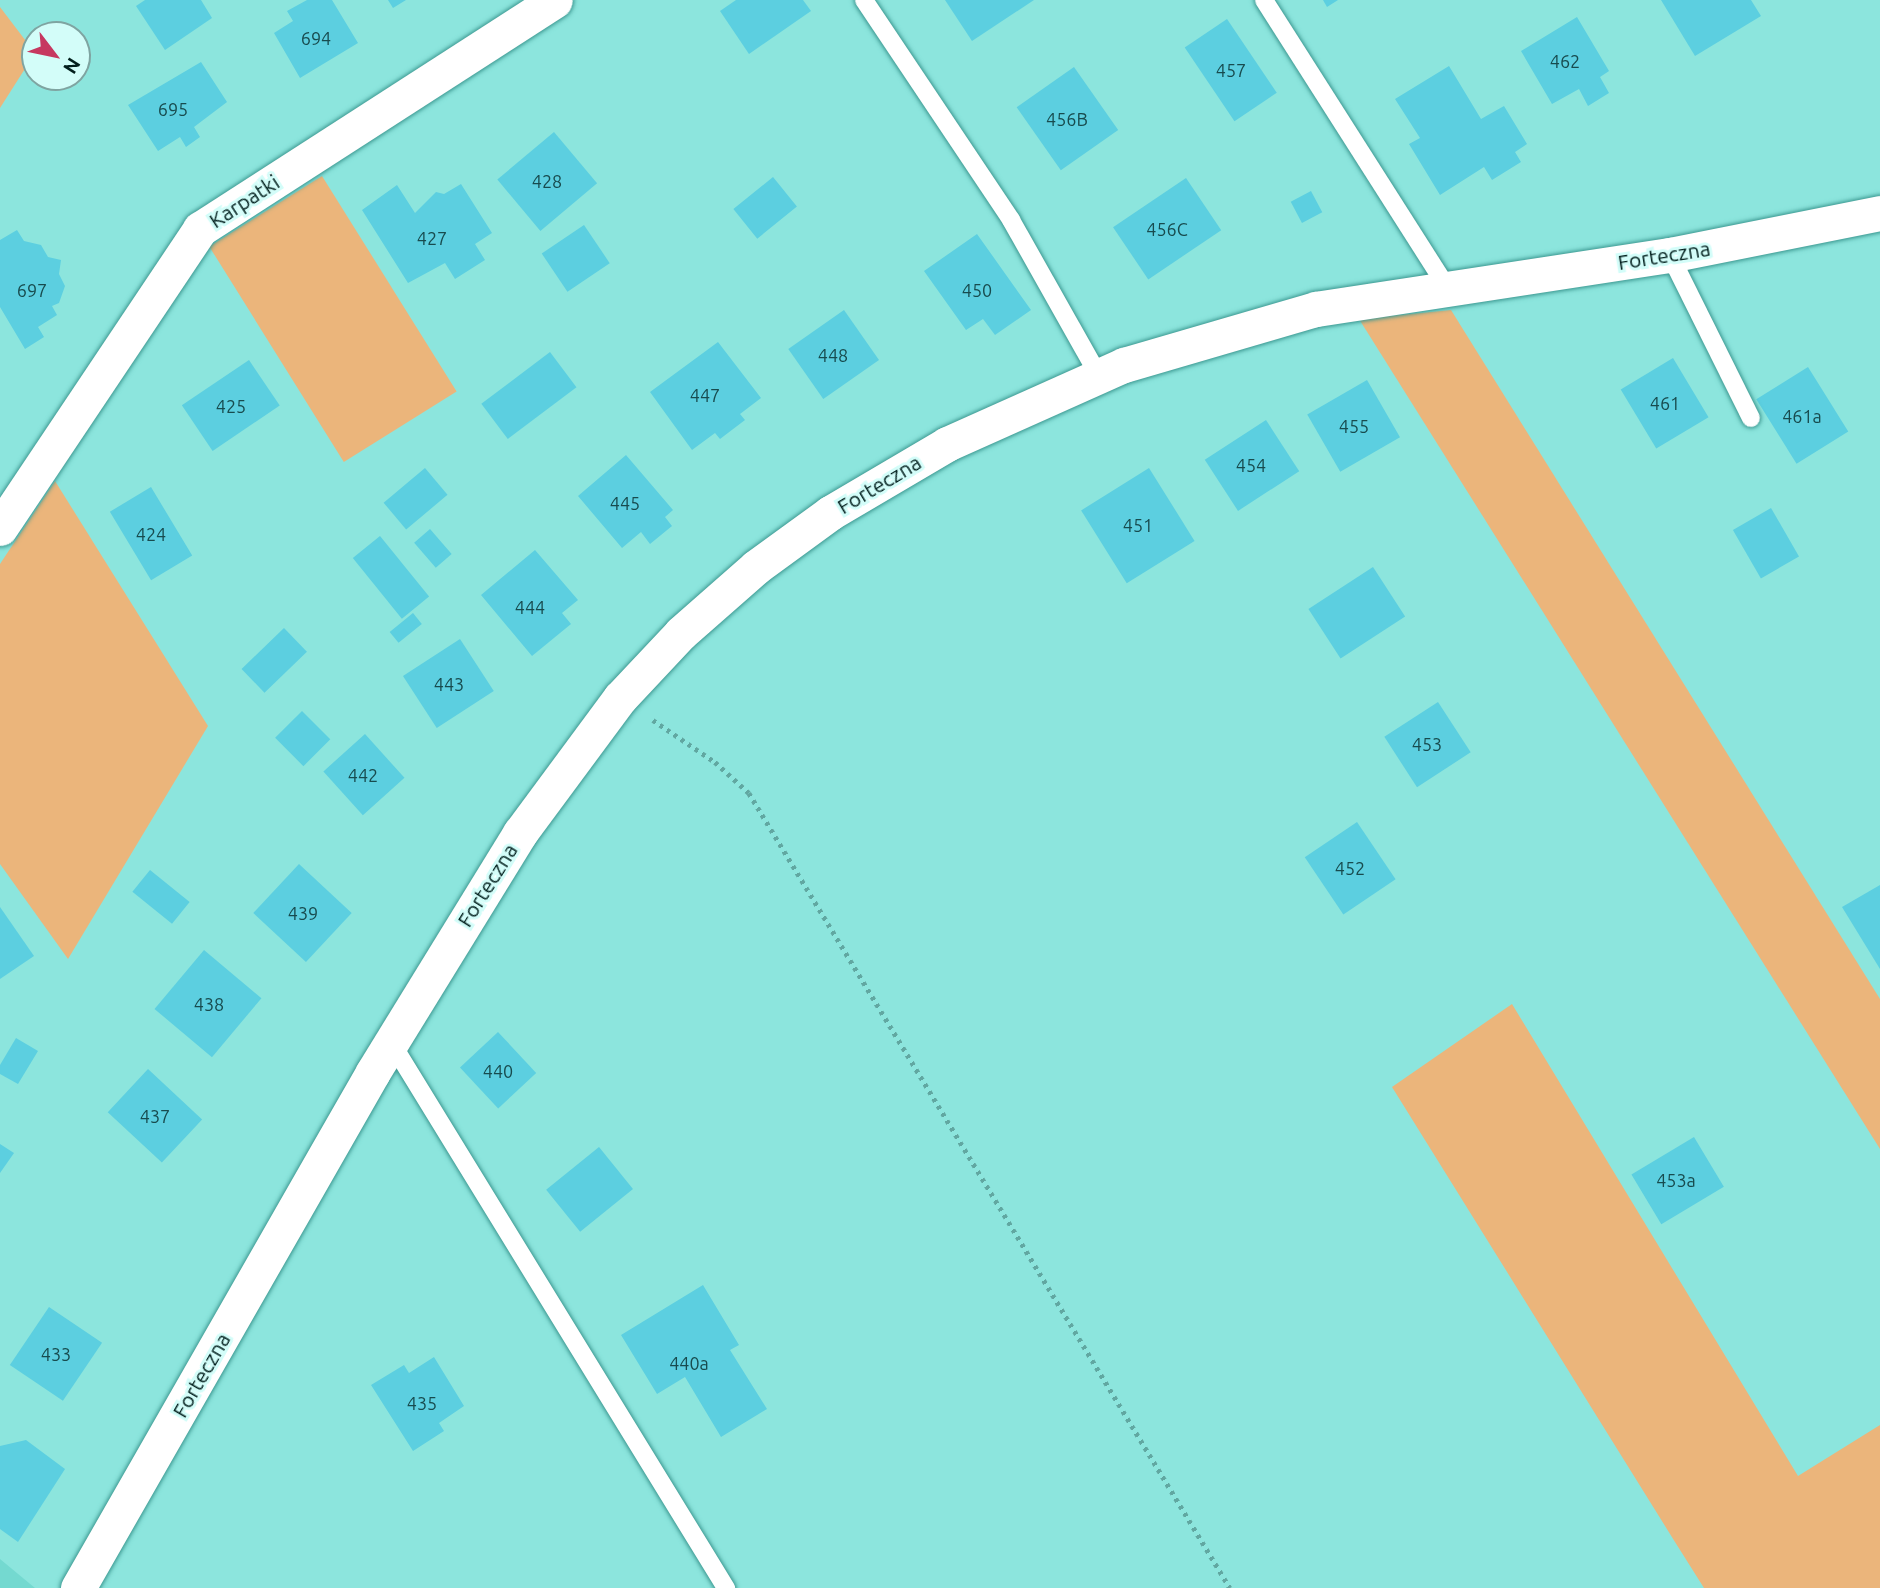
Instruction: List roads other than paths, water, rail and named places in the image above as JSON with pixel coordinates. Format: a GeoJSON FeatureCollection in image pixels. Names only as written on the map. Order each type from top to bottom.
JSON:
{"type":"FeatureCollection","features":[{"type":"Feature","properties":{"kind":"street","name":"Karpatki"},"geometry":{"type":"LineString","coordinates":[[0,528],[200,229],[555,0]]}},
{"type":"Feature","properties":{"kind":"street","name":"Forteczna"},"geometry":{"type":"LineString","coordinates":[[78,1588],[391,1042],[520,833],[620,698],[681,634],[746,576],[830,513],[947,443],[1099,376],[1316,309],[1446,286],[1670,255],[1880,213]]}},
{"type":"Feature","properties":{"kind":"lane"},"geometry":{"type":"LineString","coordinates":[[864,0],[1010,220],[1099,376]]}},
{"type":"Feature","properties":{"kind":"lane"},"geometry":{"type":"LineString","coordinates":[[1264,0],[1446,286]]}},
{"type":"Feature","properties":{"kind":"lane"},"geometry":{"type":"LineString","coordinates":[[1670,255],[1751,418]]}},
{"type":"Feature","properties":{"kind":"lane"},"geometry":{"type":"LineString","coordinates":[[391,1042],[726,1588]]}}]}
